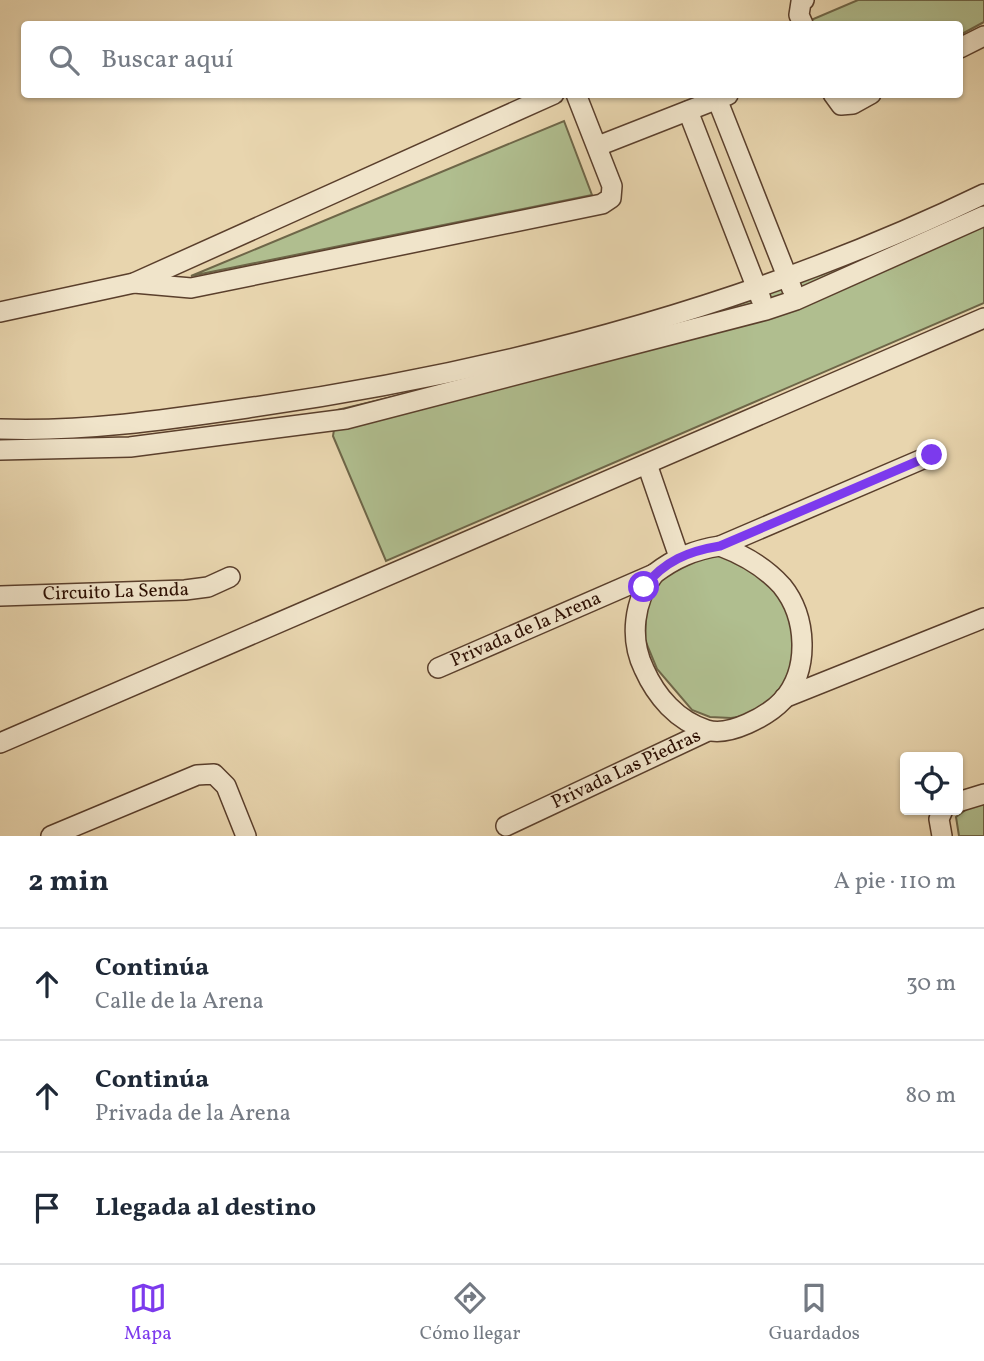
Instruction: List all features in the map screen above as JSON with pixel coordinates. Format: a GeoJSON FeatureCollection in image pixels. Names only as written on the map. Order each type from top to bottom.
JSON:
{"type":"FeatureCollection","features":[{"type":"Feature","properties":{"kind":"street"},"geometry":{"type":"LineString","coordinates":[[802,21],[799,15],[801,2],[804,0]]}},
{"type":"Feature","properties":{"kind":"street"},"geometry":{"type":"LineString","coordinates":[[963,46],[984,36]]}},
{"type":"Feature","properties":{"kind":"street"},"geometry":{"type":"LineString","coordinates":[[0,312],[134,284],[545,98]]}},
{"type":"Feature","properties":{"kind":"street"},"geometry":{"type":"LineString","coordinates":[[134,284],[191,288],[602,204],[611,198],[612,186],[578,98]]}},
{"type":"Feature","properties":{"kind":"street"},"geometry":{"type":"LineString","coordinates":[[598,146],[720,98]]}},
{"type":"Feature","properties":{"kind":"street"},"geometry":{"type":"LineString","coordinates":[[723,98],[796,300]]}},
{"type":"Feature","properties":{"kind":"street"},"geometry":{"type":"LineString","coordinates":[[835,98],[841,105],[853,104],[864,98]]}},
{"type":"Feature","properties":{"kind":"street"},"geometry":{"type":"LineString","coordinates":[[688,111],[766,310]]}},
{"type":"Feature","properties":{"kind":"street"},"geometry":{"type":"LineString","coordinates":[[0,429],[126,425],[334,396],[539,353],[788,278],[920,225],[984,194]]}},
{"type":"Feature","properties":{"kind":"street"},"geometry":{"type":"LineString","coordinates":[[0,450],[130,447],[345,419],[766,310],[796,300],[984,216]]}},
{"type":"Feature","properties":{"kind":"street"},"geometry":{"type":"LineString","coordinates":[[0,743],[984,318]]}},
{"type":"Feature","properties":{"kind":"street"},"geometry":{"type":"LineString","coordinates":[[720,546],[743,555],[765,570],[783,588],[796,610],[802,635],[802,658],[796,680],[784,698],[771,710],[748,724],[708,731],[682,717],[667,705],[650,684],[640,661],[635,636],[636,611],[644,587],[654,574],[679,556],[720,546],[932,455]]}},
{"type":"Feature","properties":{"kind":"street"},"geometry":{"type":"LineString","coordinates":[[648,464],[679,556]]}},
{"type":"Feature","properties":{"kind":"street","name":"Privada de la Arena"},"geometry":{"type":"LineString","coordinates":[[438,668],[654,574]]}},
{"type":"Feature","properties":{"kind":"street","name":"Circuito La Senda"},"geometry":{"type":"LineString","coordinates":[[0,596],[186,590],[208,587],[230,577]]}},
{"type":"Feature","properties":{"kind":"street"},"geometry":{"type":"LineString","coordinates":[[784,698],[984,618]]}},
{"type":"Feature","properties":{"kind":"street","name":"Privada Las Piedras"},"geometry":{"type":"LineString","coordinates":[[506,827],[708,731]]}},
{"type":"Feature","properties":{"kind":"street"},"geometry":{"type":"LineString","coordinates":[[51,836],[197,775],[214,774],[226,786],[246,836]]}},
{"type":"Feature","properties":{"kind":"street"},"geometry":{"type":"LineString","coordinates":[[963,800],[984,794]]}},
{"type":"Feature","properties":{"kind":"street"},"geometry":{"type":"LineString","coordinates":[[941,815],[942,836]]}},
{"type":"Feature","properties":{"kind":"green space"},"geometry":{"type":"Polygon","coordinates":[[[858,0],[984,0],[984,22],[963,33],[963,21],[811,20],[858,0]]]}},
{"type":"Feature","properties":{"kind":"green space"},"geometry":{"type":"Polygon","coordinates":[[[564,121],[592,195],[191,276],[564,121]]]}},
{"type":"Feature","properties":{"kind":"green space"},"geometry":{"type":"Polygon","coordinates":[[[984,199],[984,303],[386,561],[333,436],[337,410],[633,340],[984,199]]]}},
{"type":"Feature","properties":{"kind":"green space"},"geometry":{"type":"Polygon","coordinates":[[[706,552],[751,557],[792,609],[798,664],[770,702],[744,716],[710,717],[692,710],[657,669],[645,640],[646,611],[655,583],[706,552]]]}},
{"type":"Feature","properties":{"kind":"green space"},"geometry":{"type":"Polygon","coordinates":[[[975,803],[984,805],[984,836],[959,836],[956,817],[963,815],[963,812],[975,803]]]}},
{"type":"Feature","properties":{"kind":"route"},"geometry":{"type":"LineString","coordinates":[[644,587],[654,574],[679,556],[720,546],[932,455]]}}]}
